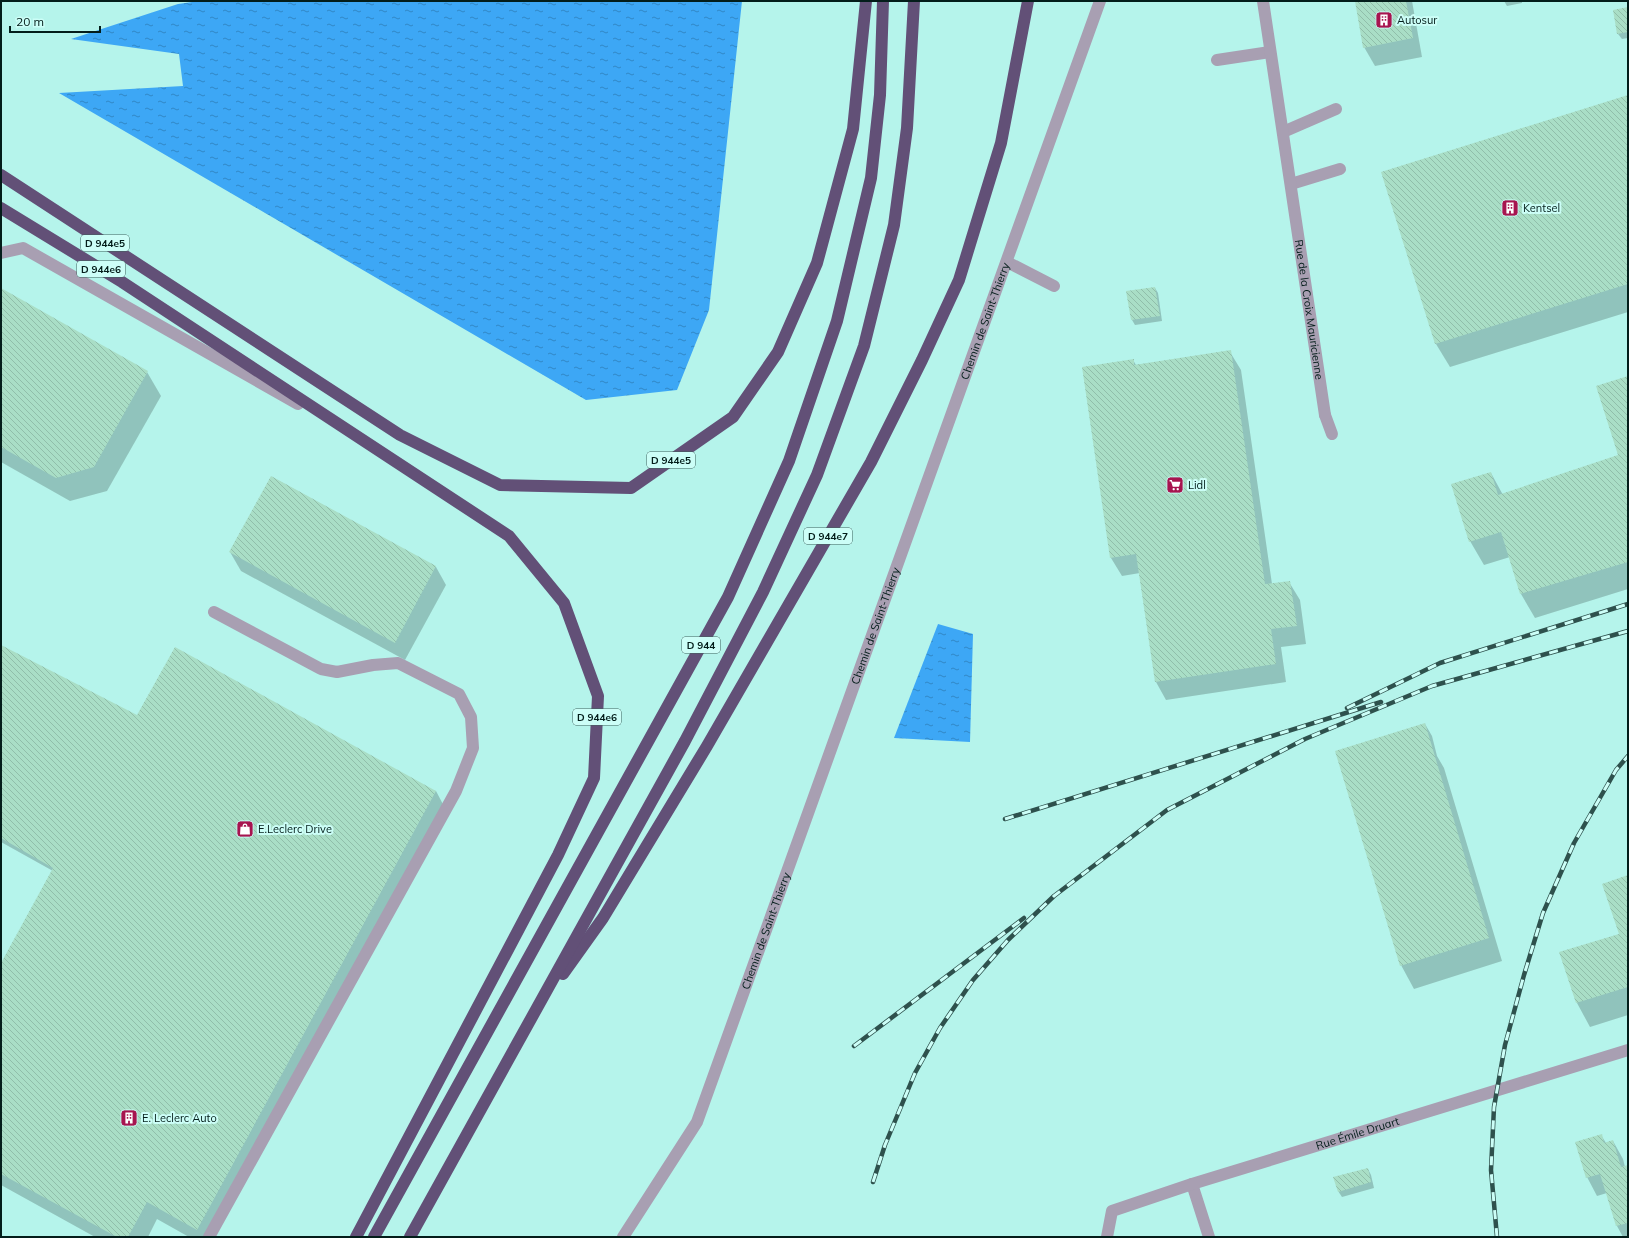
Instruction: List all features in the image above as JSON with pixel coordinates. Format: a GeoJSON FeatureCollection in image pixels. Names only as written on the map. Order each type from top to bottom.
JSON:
{"type":"FeatureCollection","features":[{"type":"Feature","properties":{"kind":"highway","name":"D 944e5"},"geometry":{"type":"LineString","coordinates":[[1,175],[400,435],[500,485],[631,488],[733,417],[778,352],[817,264],[853,129],[866,1]]}},
{"type":"Feature","properties":{"kind":"highway","name":"D 944"},"geometry":{"type":"LineString","coordinates":[[374,1237],[728,597],[789,461],[837,321],[871,178],[880,96],[883,1]]}},
{"type":"Feature","properties":{"kind":"highway","name":"D 944"},"geometry":{"type":"LineString","coordinates":[[410,1237],[689,734],[763,592],[817,476],[864,346],[894,225],[906,128],[914,1]]}},
{"type":"Feature","properties":{"kind":"highway","name":"D 944e7"},"geometry":{"type":"LineString","coordinates":[[526,1026],[603,918],[707,746],[871,462],[922,360],[959,280],[1001,143],[1028,1]]}},
{"type":"Feature","properties":{"kind":"highway","name":"D 944e6"},"geometry":{"type":"LineString","coordinates":[[1,208],[122,282],[509,536],[564,604],[598,696],[594,778],[558,855],[356,1237]]}},
{"type":"Feature","properties":{"kind":"street","name":"Chemin de Saint-Thierry"},"geometry":{"type":"LineString","coordinates":[[623,1237],[697,1122],[1100,1]]}},
{"type":"Feature","properties":{"kind":"street","name":"Rue de la Croix Mauricienne"},"geometry":{"type":"LineString","coordinates":[[1263,1],[1325,414],[1332,434]]}},
{"type":"Feature","properties":{"kind":"street"},"geometry":{"type":"LineString","coordinates":[[1217,60],[1270,52]]}},
{"type":"Feature","properties":{"kind":"street"},"geometry":{"type":"LineString","coordinates":[[1283,132],[1336,109]]}},
{"type":"Feature","properties":{"kind":"street"},"geometry":{"type":"LineString","coordinates":[[1291,184],[1340,169]]}},
{"type":"Feature","properties":{"kind":"street"},"geometry":{"type":"LineString","coordinates":[[1,253],[23,248],[367,443]]}},
{"type":"Feature","properties":{"kind":"street"},"geometry":{"type":"LineString","coordinates":[[1007,262],[1054,286]]}},
{"type":"Feature","properties":{"kind":"street"},"geometry":{"type":"LineString","coordinates":[[209,1237],[456,791],[473,748],[471,717],[459,694],[398,663],[373,665],[337,672],[321,669],[214,612]]}},
{"type":"Feature","properties":{"kind":"street","name":"Rue Émile Druart"},"geometry":{"type":"LineString","coordinates":[[1107,1237],[1112,1211],[1192,1184],[1628,1050]]}},
{"type":"Feature","properties":{"kind":"street"},"geometry":{"type":"LineString","coordinates":[[1192,1184],[1209,1237]]}},
{"type":"Feature","properties":{"kind":"water"},"geometry":{"type":"Polygon","coordinates":[[[199,1],[742,1],[709,310],[677,390],[586,400],[59,93],[183,86],[179,54],[71,39],[178,4],[199,1]]]}},
{"type":"Feature","properties":{"kind":"water"},"geometry":{"type":"Polygon","coordinates":[[[938,624],[973,634],[970,742],[894,738],[938,624]]]}},
{"type":"Feature","properties":{"kind":"building","name":"Autosur"},"geometry":{"type":"Polygon","coordinates":[[[1355,1],[1406,1],[1413,38],[1363,48],[1355,1]]]}},
{"type":"Feature","properties":{"kind":"building"},"geometry":{"type":"Polygon","coordinates":[[[1628,7],[1628,32],[1617,34],[1613,10],[1628,7]]]}},
{"type":"Feature","properties":{"kind":"building","name":"Kentsel"},"geometry":{"type":"Polygon","coordinates":[[[1628,95],[1628,284],[1435,344],[1381,172],[1628,95]]]}},
{"type":"Feature","properties":{"kind":"building"},"geometry":{"type":"Polygon","coordinates":[[[1155,287],[1160,316],[1131,320],[1126,291],[1155,287]]]}},
{"type":"Feature","properties":{"kind":"building"},"geometry":{"type":"Polygon","coordinates":[[[1,288],[148,371],[94,467],[56,478],[1,447],[1,288]]]}},
{"type":"Feature","properties":{"kind":"building","name":"Lidl"},"geometry":{"type":"Polygon","coordinates":[[[1231,350],[1265,584],[1290,581],[1297,626],[1271,629],[1276,664],[1155,682],[1136,554],[1110,558],[1082,367],[1134,359],[1134,365],[1231,350]]]}},
{"type":"Feature","properties":{"kind":"building"},"geometry":{"type":"Polygon","coordinates":[[[1628,376],[1628,562],[1520,594],[1501,532],[1469,542],[1451,484],[1491,472],[1498,495],[1618,455],[1596,386],[1628,376]]]}},
{"type":"Feature","properties":{"kind":"building"},"geometry":{"type":"Polygon","coordinates":[[[271,476],[436,566],[395,643],[229,552],[271,476]]]}},
{"type":"Feature","properties":{"kind":"building"},"geometry":{"type":"Polygon","coordinates":[[[1,645],[137,715],[175,647],[436,791],[197,1230],[147,1202],[128,1237],[117,1237],[1,1174],[1,963],[53,868],[1,838],[1,645]]]}},
{"type":"Feature","properties":{"kind":"building"},"geometry":{"type":"Polygon","coordinates":[[[1425,723],[1489,938],[1400,966],[1335,751],[1425,723]]]}},
{"type":"Feature","properties":{"kind":"building"},"geometry":{"type":"Polygon","coordinates":[[[1628,875],[1628,987],[1576,1003],[1559,952],[1619,934],[1602,884],[1628,875]]]}},
{"type":"Feature","properties":{"kind":"building"},"geometry":{"type":"Polygon","coordinates":[[[1602,1134],[1604,1143],[1613,1140],[1621,1167],[1628,1165],[1628,1223],[1616,1226],[1600,1174],[1586,1178],[1575,1142],[1602,1134]]]}},
{"type":"Feature","properties":{"kind":"building"},"geometry":{"type":"Polygon","coordinates":[[[1368,1168],[1371,1182],[1338,1192],[1333,1177],[1368,1168]]]}},
{"type":"Feature","properties":{"kind":"railway"},"geometry":{"type":"LineString","coordinates":[[1347,708],[1440,663],[1628,604]]}},
{"type":"Feature","properties":{"kind":"railway"},"geometry":{"type":"LineString","coordinates":[[873,1182],[885,1145],[915,1073],[940,1028],[973,980],[1008,940],[1054,896],[1167,810],[1305,739],[1432,686],[1628,631]]}},
{"type":"Feature","properties":{"kind":"railway"},"geometry":{"type":"LineString","coordinates":[[1005,819],[1381,702]]}},
{"type":"Feature","properties":{"kind":"railway"},"geometry":{"type":"LineString","coordinates":[[1497,1237],[1491,1170],[1494,1107],[1505,1045],[1524,975],[1543,913],[1574,843],[1616,770],[1628,756]]}},
{"type":"Feature","properties":{"kind":"railway"},"geometry":{"type":"LineString","coordinates":[[854,1046],[1024,918]]}},
{"type":"Feature","properties":{"kind":"place","name":"Autosur"},"geometry":{"type":"Point","coordinates":[1384,20]}},
{"type":"Feature","properties":{"kind":"place","name":"Kentsel"},"geometry":{"type":"Point","coordinates":[1510,208]}},
{"type":"Feature","properties":{"kind":"place","name":"Lidl"},"geometry":{"type":"Point","coordinates":[1175,485]}},
{"type":"Feature","properties":{"kind":"place","name":"E.Leclerc Drive"},"geometry":{"type":"Point","coordinates":[245,829]}},
{"type":"Feature","properties":{"kind":"place","name":"E. Leclerc Auto"},"geometry":{"type":"Point","coordinates":[129,1118]}}]}
